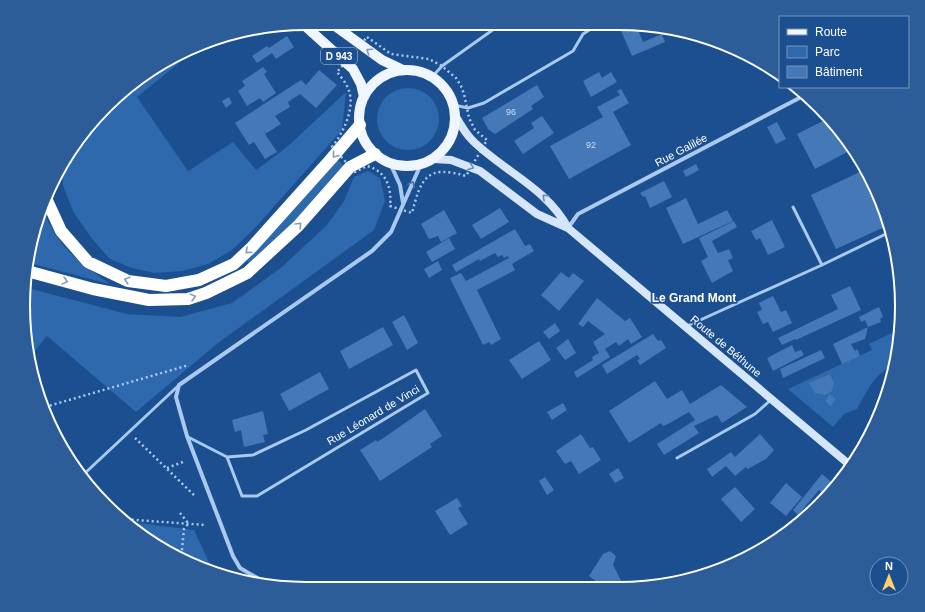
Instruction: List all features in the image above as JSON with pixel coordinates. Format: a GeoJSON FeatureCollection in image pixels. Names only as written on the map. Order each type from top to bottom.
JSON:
{"type":"FeatureCollection","features":[{"type":"Feature","properties":{"kind":"highway"},"geometry":{"type":"LineString","coordinates":[[49,205],[61,231],[88,262],[128,281],[166,286],[199,280],[234,264],[252,248],[360,125]]}},
{"type":"Feature","properties":{"kind":"highway"},"geometry":{"type":"LineString","coordinates":[[32,272],[93,289],[149,300],[188,299],[206,293],[247,273],[298,226],[350,167],[375,154]]}},
{"type":"Feature","properties":{"kind":"main road","name":"Route de Béthune"},"geometry":{"type":"LineString","coordinates":[[310,30],[353,69],[361,84],[364,97]]}},
{"type":"Feature","properties":{"kind":"main road","name":"Route de Béthune"},"geometry":{"type":"LineString","coordinates":[[341,30],[382,60],[403,70],[423,73],[432,77],[442,85],[454,104],[455,125],[448,144],[433,159],[421,164],[408,166],[390,163],[375,154],[365,141],[360,125],[360,110],[364,97],[371,87],[380,78],[403,70]]}},
{"type":"Feature","properties":{"kind":"main road","name":"Route de Béthune"},"geometry":{"type":"LineString","coordinates":[[455,115],[471,139],[482,149],[544,195],[560,213],[568,228]]}},
{"type":"Feature","properties":{"kind":"main road","name":"Route de Béthune"},"geometry":{"type":"LineString","coordinates":[[433,159],[451,160],[480,171],[536,214],[568,228],[846,462]]}},
{"type":"Feature","properties":{"kind":"street","name":"Rue Galilée"},"geometry":{"type":"LineString","coordinates":[[568,228],[578,214],[800,97]]}},
{"type":"Feature","properties":{"kind":"street"},"geometry":{"type":"LineString","coordinates":[[390,163],[400,184],[403,203]]}},
{"type":"Feature","properties":{"kind":"street"},"geometry":{"type":"LineString","coordinates":[[257,578],[240,568],[233,556],[187,436],[176,397],[180,385],[372,251],[391,232],[421,164]]}},
{"type":"Feature","properties":{"kind":"lane"},"geometry":{"type":"LineString","coordinates":[[432,77],[442,66],[493,30]]}},
{"type":"Feature","properties":{"kind":"lane"},"geometry":{"type":"LineString","coordinates":[[454,104],[468,108],[484,103],[573,51],[583,34],[589,30]]}},
{"type":"Feature","properties":{"kind":"lane"},"geometry":{"type":"LineString","coordinates":[[793,207],[822,265]]}},
{"type":"Feature","properties":{"kind":"lane"},"geometry":{"type":"LineString","coordinates":[[685,326],[822,265],[886,234]]}},
{"type":"Feature","properties":{"kind":"lane","name":"Rue Léonard de Vinci"},"geometry":{"type":"LineString","coordinates":[[416,370],[428,392],[256,496],[242,496],[227,457],[253,455],[306,430],[416,370]]}},
{"type":"Feature","properties":{"kind":"lane"},"geometry":{"type":"LineString","coordinates":[[86,472],[180,385]]}},
{"type":"Feature","properties":{"kind":"lane"},"geometry":{"type":"LineString","coordinates":[[677,458],[755,414],[772,400]]}},
{"type":"Feature","properties":{"kind":"lane"},"geometry":{"type":"LineString","coordinates":[[187,436],[227,457]]}},
{"type":"Feature","properties":{"kind":"path"},"geometry":{"type":"LineString","coordinates":[[367,37],[391,54],[429,59],[442,66],[456,78],[461,86],[468,108],[469,118],[476,130],[487,140],[471,167]]}},
{"type":"Feature","properties":{"kind":"path"},"geometry":{"type":"LineString","coordinates":[[49,406],[199,362],[210,364]]}},
{"type":"Feature","properties":{"kind":"path"},"geometry":{"type":"LineString","coordinates":[[129,432],[196,497]]}},
{"type":"Feature","properties":{"kind":"path"},"geometry":{"type":"LineString","coordinates":[[167,468],[183,462]]}},
{"type":"Feature","properties":{"kind":"path"},"geometry":{"type":"LineString","coordinates":[[180,513],[188,524]]}},
{"type":"Feature","properties":{"kind":"path"},"geometry":{"type":"LineString","coordinates":[[130,519],[206,525]]}},
{"type":"Feature","properties":{"kind":"path"},"geometry":{"type":"LineString","coordinates":[[182,553],[184,529],[188,524]]}},
{"type":"Feature","properties":{"kind":"green space"},"geometry":{"type":"Polygon","coordinates":[[[186,57],[137,97],[188,171],[233,142],[256,170],[287,147],[346,92],[342,130],[254,229],[232,250],[208,264],[182,271],[154,273],[132,268],[110,259],[93,240],[74,213],[63,186],[62,176],[67,168],[98,124],[124,98],[138,87],[186,57]]]}},
{"type":"Feature","properties":{"kind":"green space"},"geometry":{"type":"Polygon","coordinates":[[[408,88],[420,90],[430,97],[437,107],[439,119],[437,131],[430,141],[420,148],[408,150],[396,148],[386,141],[379,131],[377,119],[379,107],[386,97],[396,90],[408,88]]]}},
{"type":"Feature","properties":{"kind":"green space"},"geometry":{"type":"Polygon","coordinates":[[[338,160],[345,167],[299,219],[249,263],[247,261],[338,160]]]}},
{"type":"Feature","properties":{"kind":"green space"},"geometry":{"type":"Polygon","coordinates":[[[368,171],[380,178],[385,201],[374,230],[218,343],[136,412],[47,336],[34,352],[30,306],[31,289],[127,314],[180,317],[232,303],[282,267],[327,225],[344,201],[354,177],[368,171]]]}},
{"type":"Feature","properties":{"kind":"green space"},"geometry":{"type":"Polygon","coordinates":[[[46,215],[54,233],[69,252],[77,260],[110,284],[33,264],[39,235],[46,215]]]}},
{"type":"Feature","properties":{"kind":"green space"},"geometry":{"type":"Polygon","coordinates":[[[894,332],[888,369],[876,378],[857,409],[844,414],[833,427],[788,389],[872,350],[869,344],[894,332]]]}},
{"type":"Feature","properties":{"kind":"green space"},"geometry":{"type":"Polygon","coordinates":[[[135,523],[194,530],[210,565],[184,554],[135,523]]]}},
{"type":"Feature","properties":{"kind":"building"},"geometry":{"type":"Polygon","coordinates":[[[621,30],[639,31],[643,42],[662,34],[665,42],[632,56],[621,30]]]}},
{"type":"Feature","properties":{"kind":"building"},"geometry":{"type":"Polygon","coordinates":[[[287,36],[294,47],[276,59],[272,53],[257,63],[252,56],[267,46],[269,48],[287,36]]]}},
{"type":"Feature","properties":{"kind":"building"},"geometry":{"type":"Polygon","coordinates":[[[263,67],[267,72],[264,74],[276,93],[263,102],[260,98],[247,106],[238,91],[245,86],[242,81],[263,67]]]}},
{"type":"Feature","properties":{"kind":"building"},"geometry":{"type":"Polygon","coordinates":[[[319,70],[337,85],[316,108],[300,94],[288,102],[290,107],[275,116],[281,124],[265,134],[277,152],[265,159],[254,142],[249,145],[235,123],[301,80],[306,85],[319,70]]]}},
{"type":"Feature","properties":{"kind":"building"},"geometry":{"type":"Polygon","coordinates":[[[599,72],[602,78],[611,72],[617,82],[591,97],[583,81],[599,72]]]}},
{"type":"Feature","properties":{"kind":"building"},"geometry":{"type":"Polygon","coordinates":[[[537,85],[544,97],[531,106],[533,109],[495,134],[488,129],[482,118],[537,85]]]}},
{"type":"Feature","properties":{"kind":"building"},"geometry":{"type":"Polygon","coordinates":[[[621,89],[629,103],[613,112],[631,145],[569,179],[550,146],[603,117],[597,107],[620,95],[617,91],[621,89]]]}},
{"type":"Feature","properties":{"kind":"building"},"geometry":{"type":"Polygon","coordinates":[[[229,97],[232,103],[226,108],[222,101],[229,97]]]}},
{"type":"Feature","properties":{"kind":"building"},"geometry":{"type":"Polygon","coordinates":[[[542,116],[554,133],[523,154],[514,141],[534,128],[531,123],[542,116]]]}},
{"type":"Feature","properties":{"kind":"building"},"geometry":{"type":"Polygon","coordinates":[[[824,121],[847,152],[815,169],[797,134],[824,121]]]}},
{"type":"Feature","properties":{"kind":"building"},"geometry":{"type":"Polygon","coordinates":[[[777,122],[786,139],[776,144],[767,127],[777,122]]]}},
{"type":"Feature","properties":{"kind":"building"},"geometry":{"type":"Polygon","coordinates":[[[696,164],[699,170],[686,177],[683,171],[696,164]]]}},
{"type":"Feature","properties":{"kind":"building"},"geometry":{"type":"Polygon","coordinates":[[[860,172],[874,200],[883,227],[836,249],[811,195],[860,172]]]}},
{"type":"Feature","properties":{"kind":"building"},"geometry":{"type":"Polygon","coordinates":[[[664,181],[672,197],[650,208],[645,196],[643,197],[640,193],[664,181]]]}},
{"type":"Feature","properties":{"kind":"building"},"geometry":{"type":"Polygon","coordinates":[[[686,198],[698,224],[727,210],[733,221],[683,244],[666,208],[686,198]]]}},
{"type":"Feature","properties":{"kind":"building"},"geometry":{"type":"Polygon","coordinates":[[[500,208],[509,222],[481,239],[472,225],[500,208]]]}},
{"type":"Feature","properties":{"kind":"building"},"geometry":{"type":"Polygon","coordinates":[[[444,210],[457,233],[441,242],[438,236],[429,239],[421,224],[444,210]]]}},
{"type":"Feature","properties":{"kind":"building"},"geometry":{"type":"Polygon","coordinates":[[[772,220],[785,247],[768,255],[760,238],[756,240],[751,231],[772,220]]]}},
{"type":"Feature","properties":{"kind":"building"},"geometry":{"type":"Polygon","coordinates":[[[734,221],[737,227],[712,241],[718,253],[729,249],[733,258],[728,260],[733,271],[712,283],[701,261],[708,257],[699,238],[734,221]]]}},
{"type":"Feature","properties":{"kind":"building"},"geometry":{"type":"Polygon","coordinates":[[[515,229],[525,246],[530,244],[534,251],[512,264],[515,270],[477,290],[501,339],[491,345],[489,342],[483,345],[450,278],[461,273],[466,281],[509,258],[508,256],[504,258],[502,255],[498,257],[495,253],[480,261],[479,259],[456,272],[452,265],[515,229]]]}},
{"type":"Feature","properties":{"kind":"building"},"geometry":{"type":"Polygon","coordinates":[[[449,238],[455,249],[432,262],[426,252],[449,238]]]}},
{"type":"Feature","properties":{"kind":"building"},"geometry":{"type":"Polygon","coordinates":[[[438,261],[442,270],[429,278],[424,269],[438,261]]]}},
{"type":"Feature","properties":{"kind":"building"},"geometry":{"type":"Polygon","coordinates":[[[561,272],[569,278],[573,273],[584,281],[559,311],[541,295],[561,272]]]}},
{"type":"Feature","properties":{"kind":"building"},"geometry":{"type":"Polygon","coordinates":[[[850,286],[861,310],[782,345],[778,338],[838,309],[831,295],[850,286]]]}},
{"type":"Feature","properties":{"kind":"building"},"geometry":{"type":"Polygon","coordinates":[[[773,296],[781,312],[786,310],[792,323],[773,332],[768,322],[763,324],[757,312],[762,310],[759,303],[773,296]]]}},
{"type":"Feature","properties":{"kind":"building"},"geometry":{"type":"Polygon","coordinates":[[[597,298],[625,321],[630,318],[642,337],[631,344],[628,339],[619,346],[616,342],[605,349],[610,357],[577,378],[574,372],[593,360],[592,357],[599,353],[593,342],[605,334],[588,321],[583,327],[578,324],[597,298]]]}},
{"type":"Feature","properties":{"kind":"building"},"geometry":{"type":"Polygon","coordinates":[[[879,307],[883,317],[880,319],[881,322],[868,327],[865,320],[861,322],[859,317],[879,307]]]}},
{"type":"Feature","properties":{"kind":"building"},"geometry":{"type":"Polygon","coordinates":[[[404,315],[418,343],[407,350],[392,322],[404,315]]]}},
{"type":"Feature","properties":{"kind":"building"},"geometry":{"type":"Polygon","coordinates":[[[555,323],[560,331],[549,339],[543,332],[555,323]]]}},
{"type":"Feature","properties":{"kind":"building"},"geometry":{"type":"Polygon","coordinates":[[[383,327],[393,345],[349,369],[340,351],[383,327]]]}},
{"type":"Feature","properties":{"kind":"building"},"geometry":{"type":"Polygon","coordinates":[[[868,327],[865,339],[851,344],[855,351],[857,349],[860,356],[842,364],[833,344],[868,327]]]}},
{"type":"Feature","properties":{"kind":"building"},"geometry":{"type":"Polygon","coordinates":[[[653,334],[658,341],[661,340],[666,348],[640,365],[637,360],[640,359],[637,355],[607,374],[602,365],[653,334]]]}},
{"type":"Feature","properties":{"kind":"building"},"geometry":{"type":"Polygon","coordinates":[[[568,339],[576,353],[565,360],[556,348],[568,339]]]}},
{"type":"Feature","properties":{"kind":"building"},"geometry":{"type":"Polygon","coordinates":[[[539,341],[551,360],[522,379],[509,360],[539,341]]]}},
{"type":"Feature","properties":{"kind":"building"},"geometry":{"type":"Polygon","coordinates":[[[792,345],[795,352],[801,350],[804,355],[773,371],[767,358],[792,345]]]}},
{"type":"Feature","properties":{"kind":"building"},"geometry":{"type":"Polygon","coordinates":[[[821,350],[825,358],[783,378],[780,369],[821,350]]]}},
{"type":"Feature","properties":{"kind":"building"},"geometry":{"type":"Polygon","coordinates":[[[320,372],[329,389],[289,411],[280,394],[320,372]]]}},
{"type":"Feature","properties":{"kind":"building"},"geometry":{"type":"Polygon","coordinates":[[[830,374],[834,383],[832,391],[825,395],[815,393],[809,383],[830,374]]]}},
{"type":"Feature","properties":{"kind":"building"},"geometry":{"type":"Polygon","coordinates":[[[655,381],[667,399],[682,390],[690,404],[721,385],[747,407],[722,423],[717,415],[694,426],[699,433],[664,455],[657,444],[695,420],[689,412],[663,426],[661,423],[629,443],[609,411],[655,381]]]}},
{"type":"Feature","properties":{"kind":"building"},"geometry":{"type":"Polygon","coordinates":[[[830,394],[836,399],[831,406],[825,401],[830,394]]]}},
{"type":"Feature","properties":{"kind":"building"},"geometry":{"type":"Polygon","coordinates":[[[563,403],[567,410],[552,420],[547,412],[563,403]]]}},
{"type":"Feature","properties":{"kind":"building"},"geometry":{"type":"Polygon","coordinates":[[[425,409],[442,436],[430,444],[432,447],[380,481],[360,450],[376,440],[377,442],[382,439],[425,409]]]}},
{"type":"Feature","properties":{"kind":"building"},"geometry":{"type":"Polygon","coordinates":[[[263,411],[268,434],[263,435],[265,442],[244,447],[241,430],[235,432],[232,420],[263,411]]]}},
{"type":"Feature","properties":{"kind":"building"},"geometry":{"type":"Polygon","coordinates":[[[581,434],[590,448],[593,447],[601,460],[579,474],[571,461],[565,464],[556,451],[581,434]]]}},
{"type":"Feature","properties":{"kind":"building"},"geometry":{"type":"Polygon","coordinates":[[[760,434],[774,450],[766,459],[748,469],[746,467],[735,476],[726,466],[712,477],[707,469],[731,452],[735,457],[760,434]]]}},
{"type":"Feature","properties":{"kind":"building"},"geometry":{"type":"Polygon","coordinates":[[[618,468],[624,478],[615,483],[609,474],[618,468]]]}},
{"type":"Feature","properties":{"kind":"building"},"geometry":{"type":"Polygon","coordinates":[[[822,474],[832,482],[822,493],[819,490],[798,515],[793,510],[822,474]]]}},
{"type":"Feature","properties":{"kind":"building"},"geometry":{"type":"Polygon","coordinates":[[[545,477],[554,490],[547,495],[539,481],[545,477]]]}},
{"type":"Feature","properties":{"kind":"building"},"geometry":{"type":"Polygon","coordinates":[[[786,483],[802,497],[786,516],[770,503],[786,483]]]}},
{"type":"Feature","properties":{"kind":"building"},"geometry":{"type":"Polygon","coordinates":[[[735,487],[755,509],[741,522],[721,499],[735,487]]]}},
{"type":"Feature","properties":{"kind":"building"},"geometry":{"type":"Polygon","coordinates":[[[457,498],[462,506],[458,508],[468,524],[450,535],[435,511],[457,498]]]}},
{"type":"Feature","properties":{"kind":"building"},"geometry":{"type":"Polygon","coordinates":[[[610,551],[616,556],[613,565],[622,582],[597,582],[589,576],[603,554],[610,551]]]}},
{"type":"Feature","properties":{"kind":"district","name":"Le Grand Mont"},"geometry":{"type":"Point","coordinates":[694,298]}}]}
